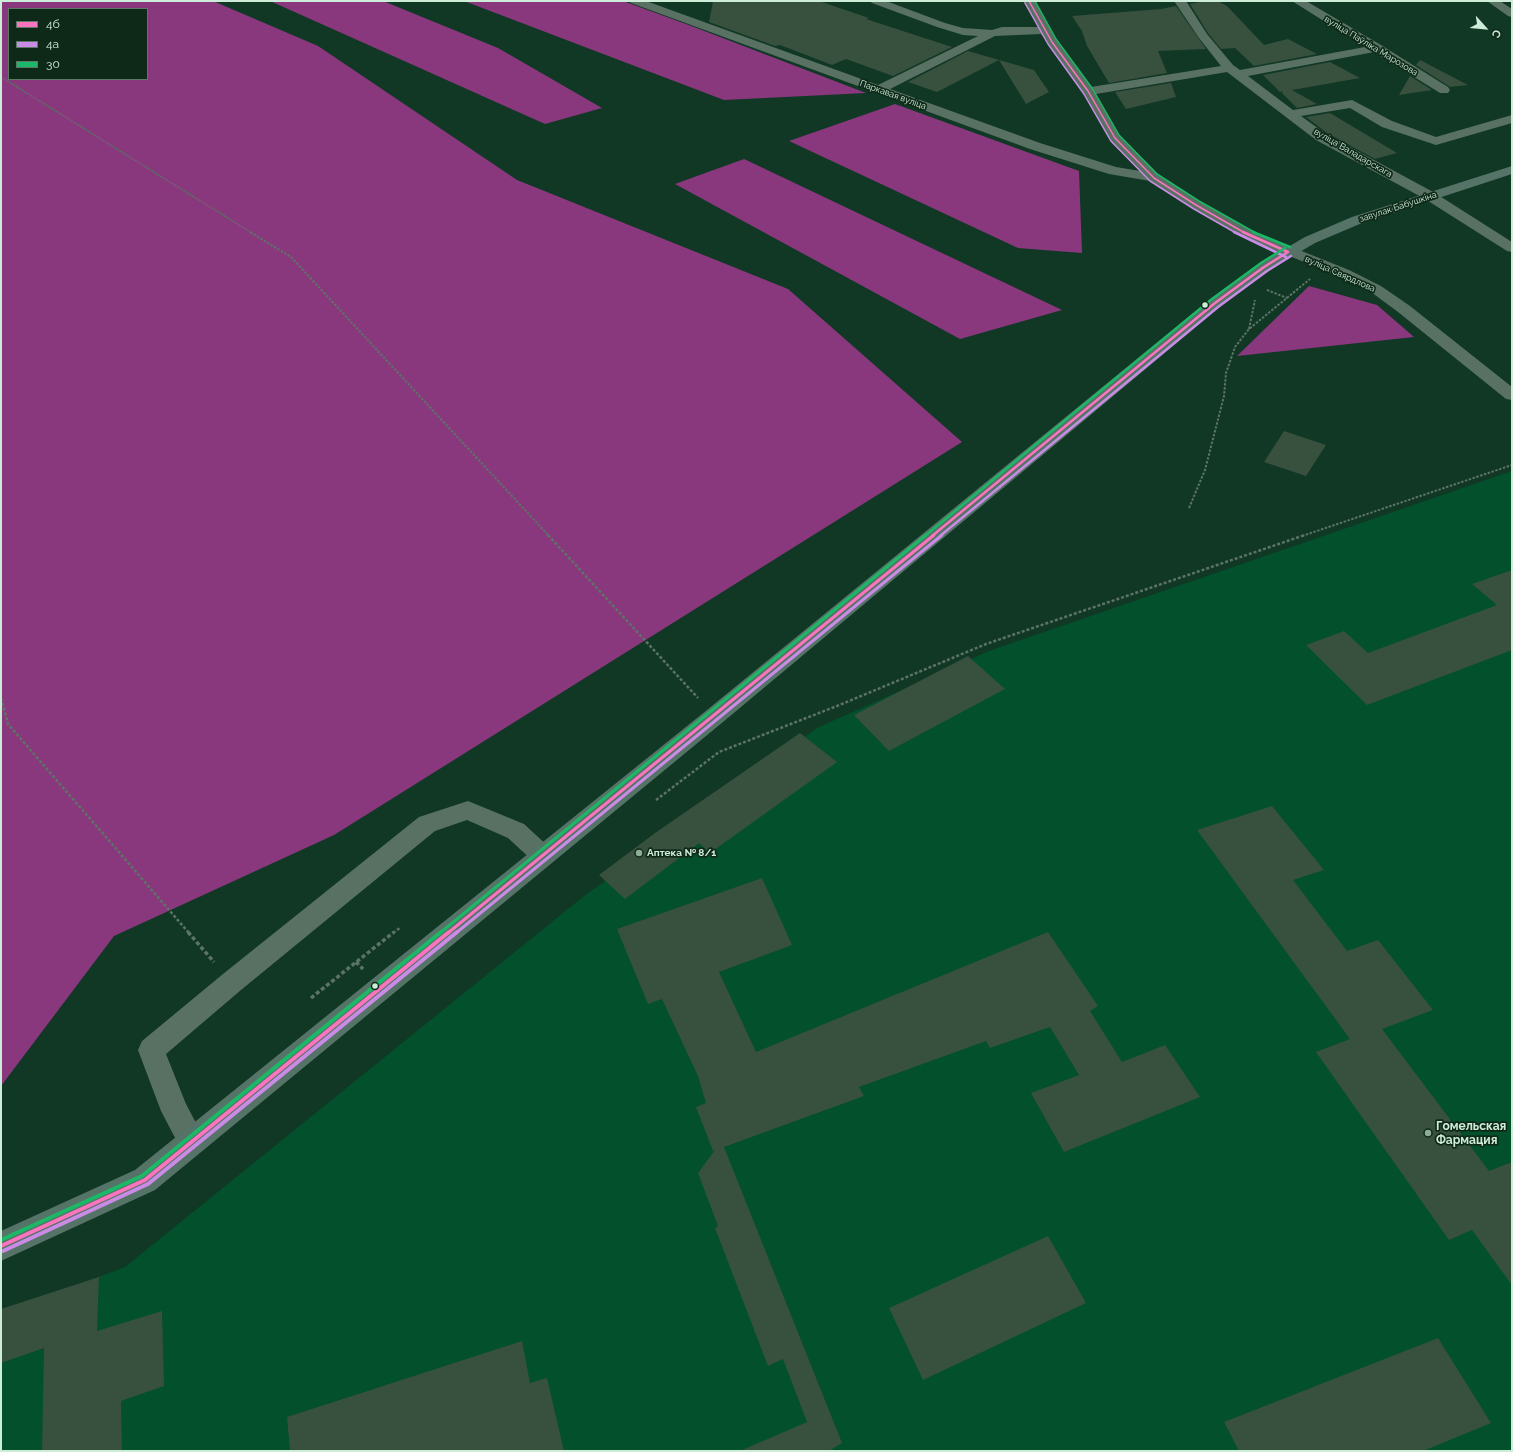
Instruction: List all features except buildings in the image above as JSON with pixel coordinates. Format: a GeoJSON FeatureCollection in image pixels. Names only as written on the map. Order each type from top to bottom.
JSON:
{"type":"FeatureCollection","features":[{"type":"Feature","properties":{"kind":"main road","name":"завулак Бабушкіна"},"geometry":{"type":"LineString","coordinates":[[1,1246],[145,1180],[542,855],[715,716],[1215,303],[1264,267],[1310,240],[1357,220],[1512,170]]}},
{"type":"Feature","properties":{"kind":"street","name":"Паркавая вуліца"},"geometry":{"type":"LineString","coordinates":[[635,1],[1035,146],[1114,171],[1154,178]]}},
{"type":"Feature","properties":{"kind":"street"},"geometry":{"type":"LineString","coordinates":[[876,1],[941,25],[963,31],[992,33]]}},
{"type":"Feature","properties":{"kind":"street","name":"вуліца Свярдлова"},"geometry":{"type":"LineString","coordinates":[[1029,1],[1045,30],[1088,91],[1115,138],[1154,178],[1196,205],[1246,234],[1325,266],[1376,289],[1404,309],[1512,395]]}},
{"type":"Feature","properties":{"kind":"street","name":"вуліца Валадарскага"},"geometry":{"type":"LineString","coordinates":[[1180,1],[1203,36],[1234,71],[1321,137],[1430,196],[1512,248]]}},
{"type":"Feature","properties":{"kind":"street","name":"вуліца Паўліка Марозова"},"geometry":{"type":"LineString","coordinates":[[1298,1],[1444,90]]}},
{"type":"Feature","properties":{"kind":"street"},"geometry":{"type":"LineString","coordinates":[[1493,1],[1512,14]]}},
{"type":"Feature","properties":{"kind":"street"},"geometry":{"type":"LineString","coordinates":[[878,90],[992,33],[1002,31],[1045,30]]}},
{"type":"Feature","properties":{"kind":"street"},"geometry":{"type":"LineString","coordinates":[[1088,91],[1234,71],[1377,48]]}},
{"type":"Feature","properties":{"kind":"street"},"geometry":{"type":"LineString","coordinates":[[1291,114],[1352,104],[1387,124],[1436,141],[1512,119]]}},
{"type":"Feature","properties":{"kind":"street"},"geometry":{"type":"LineString","coordinates":[[192,1142],[175,1111],[151,1050],[232,982],[427,824],[468,810],[516,831],[542,855]]}},
{"type":"Feature","properties":{"kind":"path"},"geometry":{"type":"LineString","coordinates":[[1,77],[291,258],[715,716]]}},
{"type":"Feature","properties":{"kind":"path"},"geometry":{"type":"LineString","coordinates":[[1189,508],[1205,470],[1224,396],[1226,373],[1235,347],[1249,329],[1325,266]]}},
{"type":"Feature","properties":{"kind":"path"},"geometry":{"type":"LineString","coordinates":[[1265,289],[1287,298]]}},
{"type":"Feature","properties":{"kind":"path"},"geometry":{"type":"LineString","coordinates":[[1249,329],[1256,293]]}},
{"type":"Feature","properties":{"kind":"path"},"geometry":{"type":"LineString","coordinates":[[656,800],[719,752],[837,706],[986,644],[1512,465]]}},
{"type":"Feature","properties":{"kind":"path"},"geometry":{"type":"LineString","coordinates":[[1,698],[8,724],[232,982]]}},
{"type":"Feature","properties":{"kind":"path"},"geometry":{"type":"LineString","coordinates":[[312,998],[401,927]]}},
{"type":"Feature","properties":{"kind":"shaded area"},"geometry":{"type":"Polygon","coordinates":[[[1,1],[213,1],[318,46],[517,180],[788,289],[962,442],[334,835],[114,936],[1,1086],[1,1]]]}},
{"type":"Feature","properties":{"kind":"shaded area"},"geometry":{"type":"Polygon","coordinates":[[[270,1],[383,1],[498,48],[602,108],[545,124],[270,1]]]}},
{"type":"Feature","properties":{"kind":"shaded area"},"geometry":{"type":"Polygon","coordinates":[[[464,1],[623,1],[866,93],[724,100],[464,1]]]}},
{"type":"Feature","properties":{"kind":"shaded area"},"geometry":{"type":"Polygon","coordinates":[[[895,104],[1079,171],[1082,253],[1018,248],[789,141],[895,104]]]}},
{"type":"Feature","properties":{"kind":"shaded area"},"geometry":{"type":"Polygon","coordinates":[[[744,159],[1062,310],[960,339],[675,184],[744,159]]]}},
{"type":"Feature","properties":{"kind":"shaded area"},"geometry":{"type":"Polygon","coordinates":[[[1309,286],[1377,305],[1414,337],[1237,356],[1309,286]]]}},
{"type":"Feature","properties":{"kind":"shaded area"},"geometry":{"type":"Polygon","coordinates":[[[1512,471],[1512,1451],[1,1451],[1,1314],[125,1267],[584,896],[817,728],[989,651],[1512,471]]]}},
{"type":"Feature","properties":{"kind":"transit line","name":"4б"},"geometry":{"type":"LineString","coordinates":[[1029,1],[1052,42],[1088,91],[1115,138],[1154,178],[1196,205],[1247,234],[1288,252]]}},
{"type":"Feature","properties":{"kind":"transit line","name":"30"},"geometry":{"type":"LineString","coordinates":[[1035,1],[1056,39],[1092,88],[1119,135],[1157,174],[1199,201],[1249,230],[1290,247]]}},
{"type":"Feature","properties":{"kind":"transit line","name":"4а"},"geometry":{"type":"LineString","coordinates":[[1025,3],[1048,44],[1084,94],[1111,141],[1150,181],[1194,209],[1245,238],[1286,257]]}},
{"type":"Feature","properties":{"kind":"transit line","name":"30"},"geometry":{"type":"LineString","coordinates":[[1,1240],[142,1176],[712,712],[1212,299],[1261,263],[1285,248]]}},
{"type":"Feature","properties":{"kind":"transit line","name":"4б"},"geometry":{"type":"LineString","coordinates":[[1,1246],[145,1180],[715,716],[1215,303],[1264,267],[1288,252]]}},
{"type":"Feature","properties":{"kind":"transit line","name":"4а"},"geometry":{"type":"LineString","coordinates":[[3,1251],[148,1184],[718,720],[1218,307],[1267,271],[1291,256]]}},
{"type":"Feature","properties":{"kind":"place","name":"Аптека № 8/1"},"geometry":{"type":"Point","coordinates":[639,853]}},
{"type":"Feature","properties":{"kind":"place","name":"Гомельская Фармация"},"geometry":{"type":"Point","coordinates":[1428,1133]}}]}
